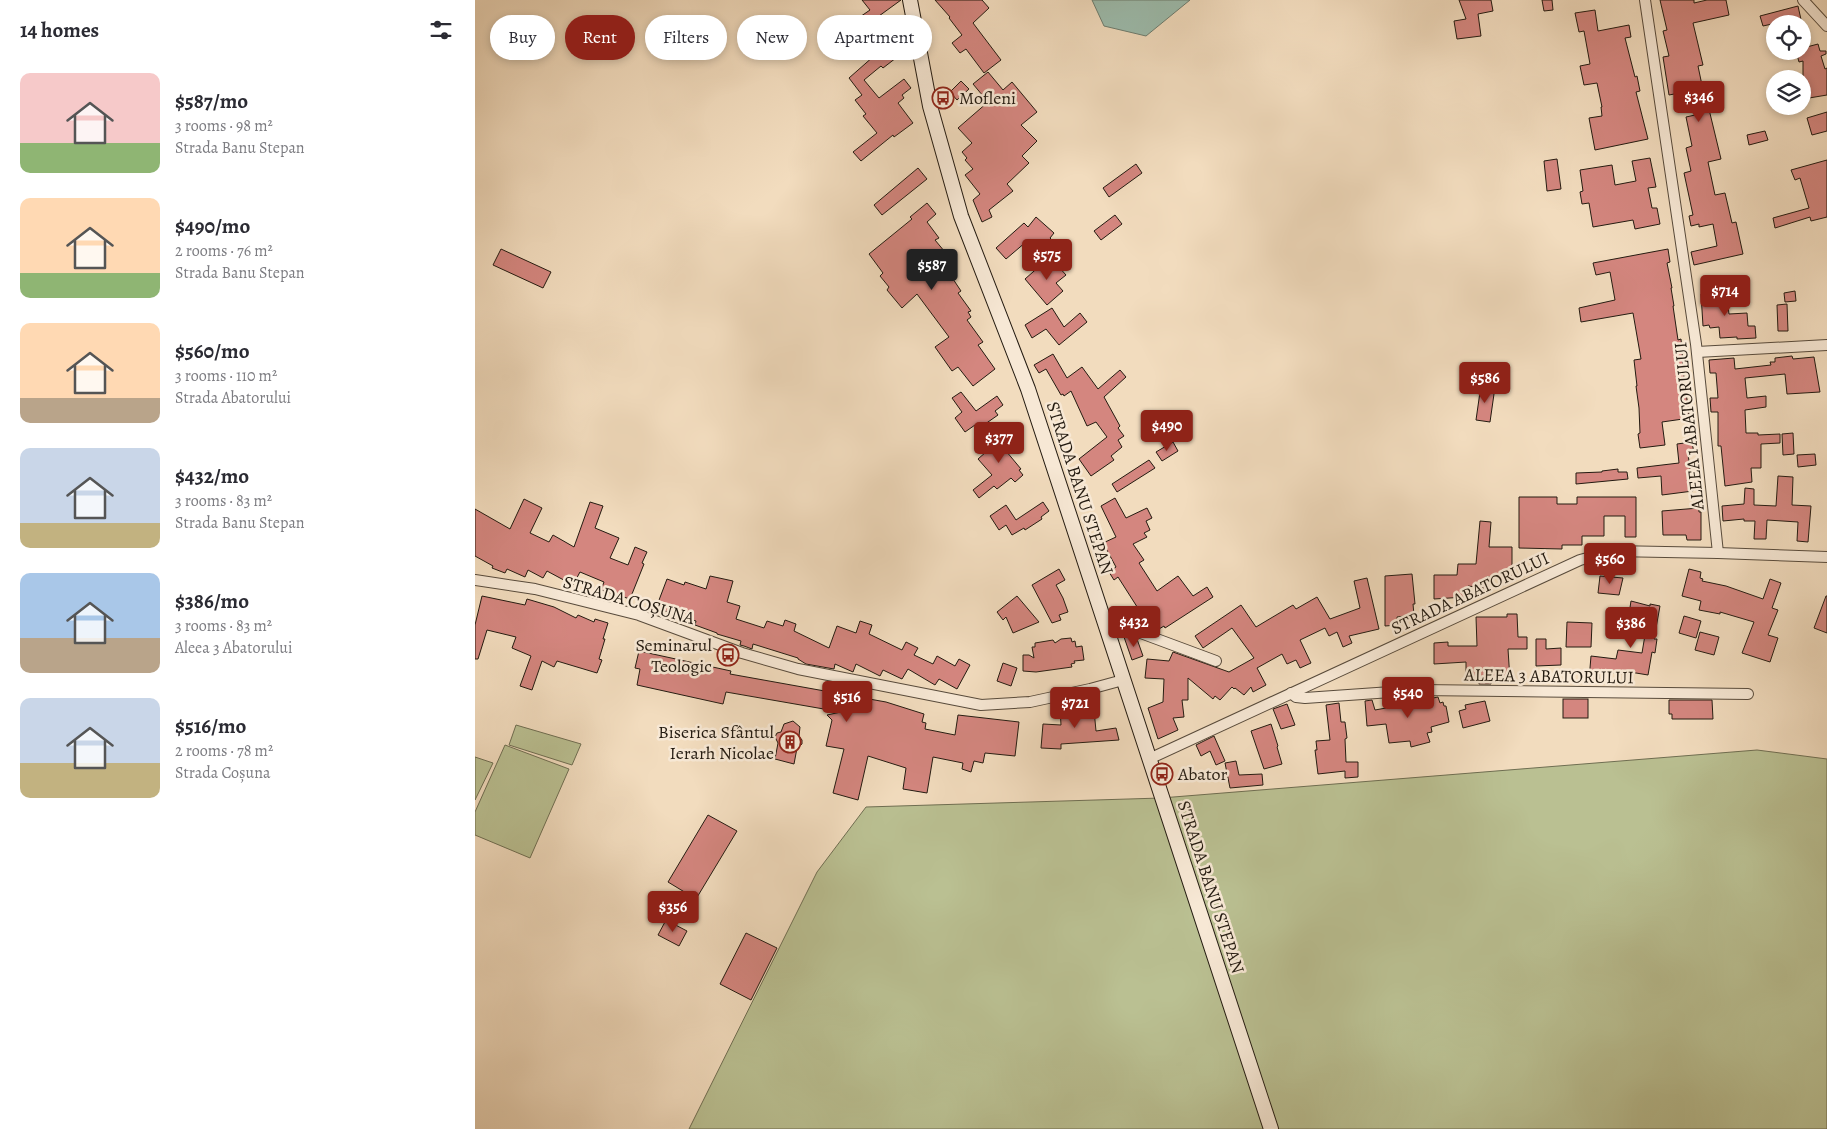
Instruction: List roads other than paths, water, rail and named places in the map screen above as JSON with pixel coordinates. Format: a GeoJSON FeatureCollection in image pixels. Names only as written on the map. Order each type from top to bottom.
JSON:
{"type":"FeatureCollection","features":[{"type":"Feature","properties":{"kind":"main road","name":"STRADA BANU STEPAN"},"geometry":{"type":"LineString","coordinates":[[910,0],[930,106],[961,216],[1028,389],[1268,1126]]}},
{"type":"Feature","properties":{"kind":"street","name":"ALEEA 1 ABATORULUI"},"geometry":{"type":"LineString","coordinates":[[1645,0],[1697,352],[1718,553]]}},
{"type":"Feature","properties":{"kind":"street"},"geometry":{"type":"LineString","coordinates":[[1803,0],[1827,26]]}},
{"type":"Feature","properties":{"kind":"street"},"geometry":{"type":"LineString","coordinates":[[1697,352],[1827,345]]}},
{"type":"Feature","properties":{"kind":"street","name":"STRADA ABATORULUI"},"geometry":{"type":"LineString","coordinates":[[1149,759],[1580,560],[1613,551],[1827,557]]}},
{"type":"Feature","properties":{"kind":"street","name":"STRADA COȘUNA"},"geometry":{"type":"LineString","coordinates":[[475,580],[535,590],[639,616],[742,653],[797,669],[981,705],[1030,702],[1090,690],[1123,680]]}},
{"type":"Feature","properties":{"kind":"street"},"geometry":{"type":"LineString","coordinates":[[1103,619],[1216,661]]}},
{"type":"Feature","properties":{"kind":"street","name":"ALEEA 3 ABATORULUI"},"geometry":{"type":"LineString","coordinates":[[1291,693],[1296,697],[1305,698],[1420,690],[1748,694]]}},
{"type":"Feature","properties":{"kind":"place","name":"Mofleni"},"geometry":{"type":"Point","coordinates":[943,98]}},
{"type":"Feature","properties":{"kind":"place","name":"Seminarul Teologic"},"geometry":{"type":"Point","coordinates":[728,655]}},
{"type":"Feature","properties":{"kind":"place","name":"Biserica Sfântul Ierarh Nicolae"},"geometry":{"type":"Point","coordinates":[790,742]}},
{"type":"Feature","properties":{"kind":"place","name":"Abator"},"geometry":{"type":"Point","coordinates":[1162,774]}}]}
